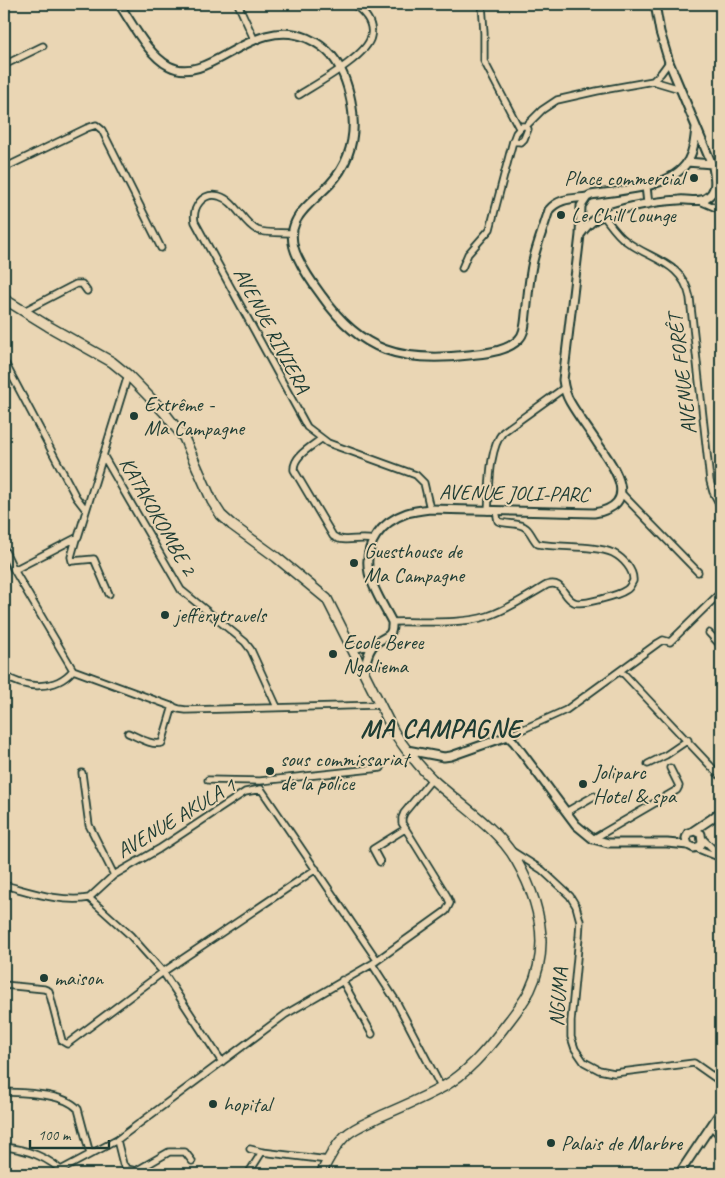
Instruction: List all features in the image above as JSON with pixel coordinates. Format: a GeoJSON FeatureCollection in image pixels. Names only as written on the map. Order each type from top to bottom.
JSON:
{"type":"FeatureCollection","features":[{"type":"Feature","properties":{"kind":"main road"},"geometry":{"type":"LineString","coordinates":[[4,299],[48,326],[105,357],[128,375],[164,412],[180,432],[188,446],[212,501],[221,515],[324,596],[330,604],[394,732],[432,779],[487,826],[508,848],[532,892],[537,906],[542,943],[541,955],[530,991],[519,1007],[483,1054],[465,1071],[442,1088],[355,1129],[346,1136],[328,1160],[321,1174]]}},
{"type":"Feature","properties":{"kind":"street"},"geometry":{"type":"LineString","coordinates":[[119,4],[155,56],[165,64],[178,69],[194,69],[204,66],[254,39],[277,33],[301,35],[324,48],[332,56],[340,69],[348,90],[354,114],[354,131],[350,149],[342,166],[330,183],[294,221],[292,233],[296,252],[306,273],[334,314],[360,337],[387,350],[420,357],[440,358],[472,355],[503,349],[519,339],[525,325],[533,261],[549,210],[554,204],[561,201],[646,186],[676,174],[687,162],[694,145],[696,127]]}},
{"type":"Feature","properties":{"kind":"street"},"geometry":{"type":"LineString","coordinates":[[238,4],[254,39]]}},
{"type":"Feature","properties":{"kind":"street"},"geometry":{"type":"LineString","coordinates":[[299,95],[358,55],[371,38],[371,28],[368,20],[361,10],[352,4]]}},
{"type":"Feature","properties":{"kind":"street"},"geometry":{"type":"LineString","coordinates":[[482,4],[484,61],[522,127],[528,129],[523,141],[513,141]]}},
{"type":"Feature","properties":{"kind":"street"},"geometry":{"type":"LineString","coordinates":[[655,4],[658,27],[668,62],[716,168],[721,184]]}},
{"type":"Feature","properties":{"kind":"street"},"geometry":{"type":"LineString","coordinates":[[4,65],[43,46]]}},
{"type":"Feature","properties":{"kind":"street"},"geometry":{"type":"LineString","coordinates":[[653,81],[668,62]]}},
{"type":"Feature","properties":{"kind":"street"},"geometry":{"type":"LineString","coordinates":[[462,268],[468,254],[488,234],[513,141],[522,127],[542,110],[557,100],[653,81],[680,89]]}},
{"type":"Feature","properties":{"kind":"street"},"geometry":{"type":"LineString","coordinates":[[4,168],[87,128],[96,125],[100,127],[161,248]]}},
{"type":"Feature","properties":{"kind":"street"},"geometry":{"type":"LineString","coordinates":[[687,162],[716,168]]}},
{"type":"Feature","properties":{"kind":"street"},"geometry":{"type":"LineString","coordinates":[[700,201],[709,196],[715,188],[716,168]]}},
{"type":"Feature","properties":{"kind":"street"},"geometry":{"type":"LineString","coordinates":[[646,186],[648,204]]}},
{"type":"Feature","properties":{"kind":"street","name":"AVENUE RIVIERA"},"geometry":{"type":"LineString","coordinates":[[292,233],[265,232],[255,229],[234,206],[219,196],[207,197],[195,208],[195,222],[307,427],[328,443],[416,475],[424,483],[430,509]]}},
{"type":"Feature","properties":{"kind":"street","name":"AVENUE JOLI-PARC"},"geometry":{"type":"LineString","coordinates":[[373,540],[379,531],[398,517],[407,513],[430,509],[594,512],[610,507],[617,500],[621,493],[620,480],[570,402],[564,388],[563,371],[580,235],[581,206],[587,197]]}},
{"type":"Feature","properties":{"kind":"street"},"geometry":{"type":"LineString","coordinates":[[580,235],[591,222],[603,215],[648,204],[680,200],[700,201],[721,210]]}},
{"type":"Feature","properties":{"kind":"street","name":"AVENUE FORÊT"},"geometry":{"type":"LineString","coordinates":[[603,215],[624,240],[667,264],[681,276],[687,286],[690,298],[710,481],[713,492],[721,507]]}},
{"type":"Feature","properties":{"kind":"street"},"geometry":{"type":"LineString","coordinates":[[24,311],[76,284],[82,284],[87,291]]}},
{"type":"Feature","properties":{"kind":"street"},"geometry":{"type":"LineString","coordinates":[[4,361],[79,502],[86,510]]}},
{"type":"Feature","properties":{"kind":"street"},"geometry":{"type":"LineString","coordinates":[[14,570],[76,539],[80,534],[128,375]]}},
{"type":"Feature","properties":{"kind":"street"},"geometry":{"type":"LineString","coordinates":[[392,622],[463,621],[484,617],[512,606],[553,583],[559,586],[571,600],[577,603],[613,596],[627,590],[633,581],[630,568],[616,554],[602,550],[538,544],[527,528],[503,524],[498,521],[492,511],[494,450],[498,438],[502,432],[564,388]]}},
{"type":"Feature","properties":{"kind":"street"},"geometry":{"type":"LineString","coordinates":[[322,439],[298,457],[294,463],[294,470],[322,521],[333,536],[340,539],[361,538],[373,540],[368,558],[370,575],[392,622],[389,635],[376,643],[353,650]]}},
{"type":"Feature","properties":{"kind":"street","name":"KATAKOKOMBE 2"},"geometry":{"type":"LineString","coordinates":[[103,455],[181,590],[245,642],[251,650],[277,707]]}},
{"type":"Feature","properties":{"kind":"street"},"geometry":{"type":"LineString","coordinates":[[621,493],[698,572]]}},
{"type":"Feature","properties":{"kind":"street"},"geometry":{"type":"LineString","coordinates":[[76,539],[72,561],[94,559],[109,594]]}},
{"type":"Feature","properties":{"kind":"street"},"geometry":{"type":"LineString","coordinates":[[4,549],[14,570],[72,670],[179,709],[380,705]]}},
{"type":"Feature","properties":{"kind":"street"},"geometry":{"type":"LineString","coordinates":[[407,750],[444,757],[451,756],[508,736],[566,710],[658,643],[663,640],[670,642],[721,592]]}},
{"type":"Feature","properties":{"kind":"street"},"geometry":{"type":"LineString","coordinates":[[709,633],[721,646]]}},
{"type":"Feature","properties":{"kind":"street"},"geometry":{"type":"LineString","coordinates":[[364,672],[367,657],[376,643]]}},
{"type":"Feature","properties":{"kind":"street"},"geometry":{"type":"LineString","coordinates":[[4,676],[20,684],[46,684],[62,680],[72,670]]}},
{"type":"Feature","properties":{"kind":"street"},"geometry":{"type":"LineString","coordinates":[[617,674],[624,674],[721,777]]}},
{"type":"Feature","properties":{"kind":"street"},"geometry":{"type":"LineString","coordinates":[[128,734],[159,745],[162,743],[173,706]]}},
{"type":"Feature","properties":{"kind":"street"},"geometry":{"type":"LineString","coordinates":[[508,736],[581,831],[593,839],[608,843],[688,845],[721,858]]}},
{"type":"Feature","properties":{"kind":"street"},"geometry":{"type":"LineString","coordinates":[[648,764],[666,755],[688,740]]}},
{"type":"Feature","properties":{"kind":"street"},"geometry":{"type":"LineString","coordinates":[[208,780],[260,781],[381,768]]}},
{"type":"Feature","properties":{"kind":"street"},"geometry":{"type":"LineString","coordinates":[[593,839],[677,790],[678,782],[670,768]]}},
{"type":"Feature","properties":{"kind":"street"},"geometry":{"type":"LineString","coordinates":[[82,773],[89,825],[114,875]]}},
{"type":"Feature","properties":{"kind":"street"},"geometry":{"type":"LineString","coordinates":[[4,1147],[17,1148],[42,1157],[62,1172],[117,1140],[286,1014],[372,964],[446,912],[450,902],[404,829],[402,818],[432,779]]}},
{"type":"Feature","properties":{"kind":"street"},"geometry":{"type":"LineString","coordinates":[[260,781],[261,789]]}},
{"type":"Feature","properties":{"kind":"street","name":"AVENUE AKULA 1"},"geometry":{"type":"LineString","coordinates":[[89,898],[114,875],[159,849],[245,792],[261,789],[377,960]]}},
{"type":"Feature","properties":{"kind":"street"},"geometry":{"type":"LineString","coordinates":[[566,812],[594,796]]}},
{"type":"Feature","properties":{"kind":"street"},"geometry":{"type":"LineString","coordinates":[[666,844],[712,819],[721,811]]}},
{"type":"Feature","properties":{"kind":"street"},"geometry":{"type":"LineString","coordinates":[[696,848],[702,843],[702,836],[712,819]]}},
{"type":"Feature","properties":{"kind":"street"},"geometry":{"type":"LineString","coordinates":[[380,862],[373,849],[404,829]]}},
{"type":"Feature","properties":{"kind":"street"},"geometry":{"type":"LineString","coordinates":[[690,832],[702,836],[721,858]]}},
{"type":"Feature","properties":{"kind":"street"},"geometry":{"type":"LineString","coordinates":[[688,845],[686,838],[690,832]]}},
{"type":"Feature","properties":{"kind":"street","name":"NGUMA"},"geometry":{"type":"LineString","coordinates":[[508,848],[542,870],[570,896],[576,906],[580,921],[571,1037],[575,1049],[584,1062],[599,1070],[614,1074],[694,1064],[721,1082]]}},
{"type":"Feature","properties":{"kind":"street"},"geometry":{"type":"LineString","coordinates":[[4,985],[49,991],[62,1042],[65,1044],[163,972],[316,869]]}},
{"type":"Feature","properties":{"kind":"street"},"geometry":{"type":"LineString","coordinates":[[4,885],[42,895],[69,899],[89,898],[130,935],[163,972],[222,1062]]}},
{"type":"Feature","properties":{"kind":"street"},"geometry":{"type":"LineString","coordinates":[[372,964],[396,1001],[442,1088]]}},
{"type":"Feature","properties":{"kind":"street"},"geometry":{"type":"LineString","coordinates":[[342,980],[372,1034]]}},
{"type":"Feature","properties":{"kind":"street"},"geometry":{"type":"LineString","coordinates":[[4,1092],[63,1099],[73,1104],[78,1109],[90,1154]]}},
{"type":"Feature","properties":{"kind":"street"},"geometry":{"type":"LineString","coordinates":[[679,1174],[721,1111]]}},
{"type":"Feature","properties":{"kind":"street"},"geometry":{"type":"LineString","coordinates":[[711,1126],[721,1137]]}},
{"type":"Feature","properties":{"kind":"street"},"geometry":{"type":"LineString","coordinates":[[117,1140],[123,1164],[127,1169],[136,1171],[169,1152],[185,1152],[192,1161]]}},
{"type":"Feature","properties":{"kind":"street"},"geometry":{"type":"LineString","coordinates":[[250,1149],[328,1160]]}},
{"type":"Feature","properties":{"kind":"street"},"geometry":{"type":"LineString","coordinates":[[248,1174],[262,1152]]}},
{"type":"Feature","properties":{"kind":"place","name":"Place commercial"},"geometry":{"type":"Point","coordinates":[694,178]}},
{"type":"Feature","properties":{"kind":"place","name":"Le Chill Lounge"},"geometry":{"type":"Point","coordinates":[561,215]}},
{"type":"Feature","properties":{"kind":"place","name":"Extrême - Ma Campagne"},"geometry":{"type":"Point","coordinates":[134,416]}},
{"type":"Feature","properties":{"kind":"place","name":"Guesthouse de Ma Campagne"},"geometry":{"type":"Point","coordinates":[354,563]}},
{"type":"Feature","properties":{"kind":"place","name":"jefferytravels"},"geometry":{"type":"Point","coordinates":[165,615]}},
{"type":"Feature","properties":{"kind":"place","name":"Ecole Beree Ngaliema"},"geometry":{"type":"Point","coordinates":[333,654]}},
{"type":"Feature","properties":{"kind":"place","name":"sous commissariat de la police"},"geometry":{"type":"Point","coordinates":[270,771]}},
{"type":"Feature","properties":{"kind":"place","name":"Joliparc Hotel & spa"},"geometry":{"type":"Point","coordinates":[583,784]}},
{"type":"Feature","properties":{"kind":"place","name":"maison"},"geometry":{"type":"Point","coordinates":[44,978]}},
{"type":"Feature","properties":{"kind":"place","name":"hopital"},"geometry":{"type":"Point","coordinates":[213,1104]}},
{"type":"Feature","properties":{"kind":"place","name":"Palais de Marbre"},"geometry":{"type":"Point","coordinates":[551,1143]}},
{"type":"Feature","properties":{"kind":"district","name":"MA CAMPAGNE"},"geometry":{"type":"Point","coordinates":[441,728]}}]}
